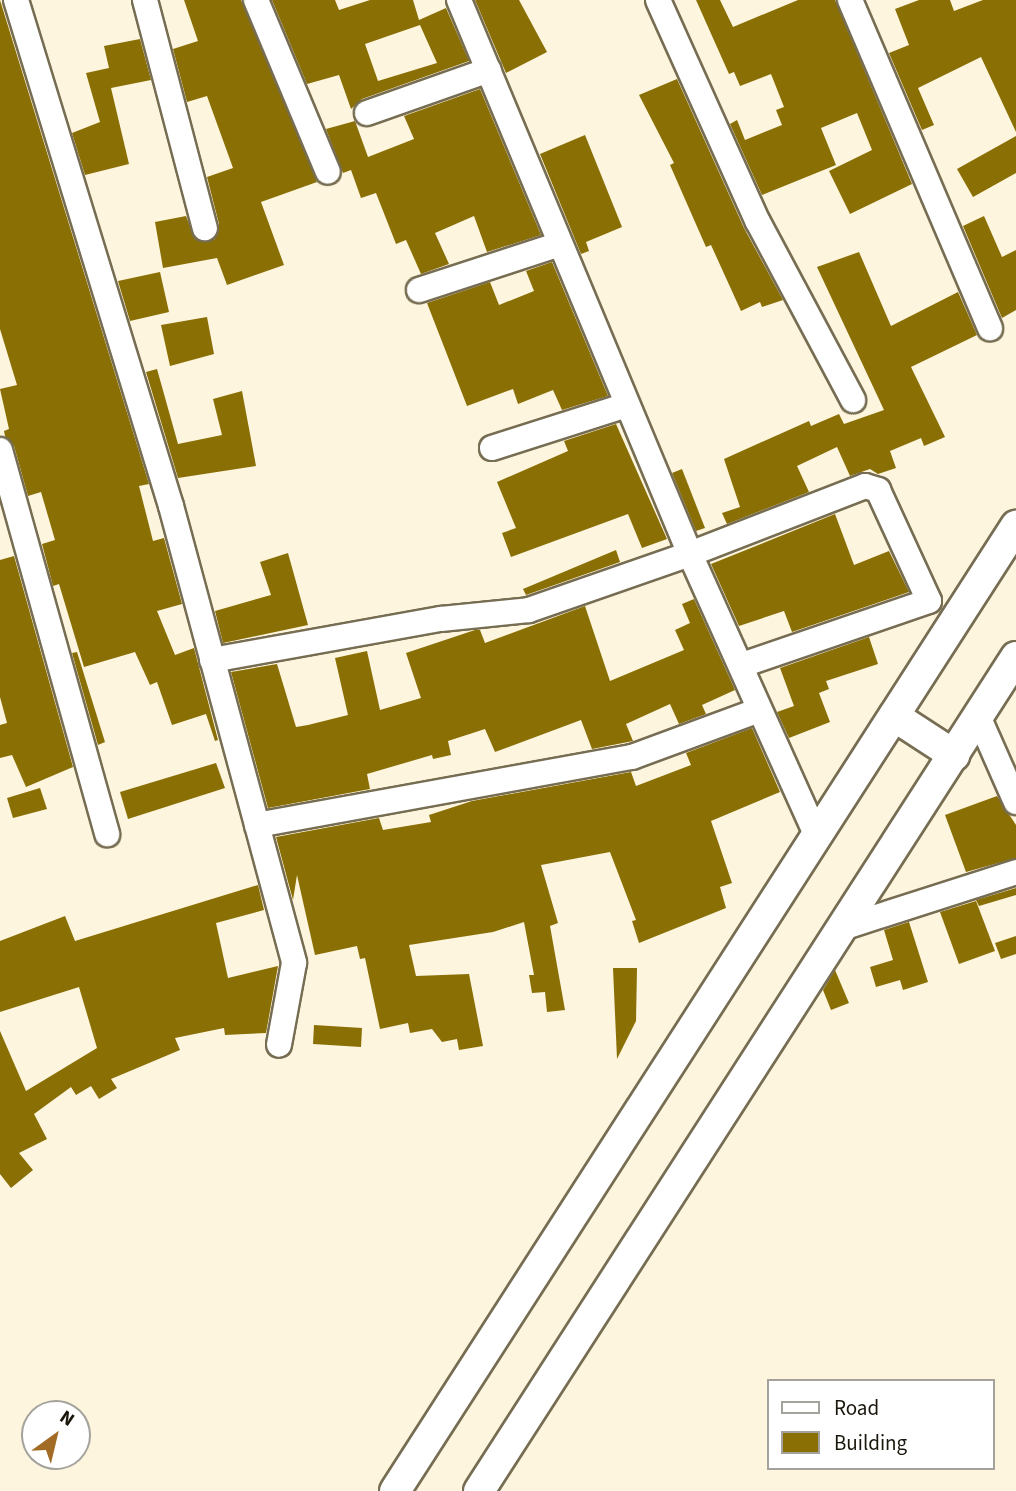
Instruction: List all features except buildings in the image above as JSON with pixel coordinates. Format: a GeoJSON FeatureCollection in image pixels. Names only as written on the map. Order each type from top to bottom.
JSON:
{"type":"FeatureCollection","features":[{"type":"Feature","properties":{"kind":"street"},"geometry":{"type":"LineString","coordinates":[[16,0],[171,506],[294,963],[279,1045]]}},
{"type":"Feature","properties":{"kind":"street"},"geometry":{"type":"LineString","coordinates":[[145,0],[205,228]]}},
{"type":"Feature","properties":{"kind":"street"},"geometry":{"type":"LineString","coordinates":[[256,0],[328,172]]}},
{"type":"Feature","properties":{"kind":"street"},"geometry":{"type":"LineString","coordinates":[[459,0],[690,554],[817,837]]}},
{"type":"Feature","properties":{"kind":"street"},"geometry":{"type":"LineString","coordinates":[[659,0],[758,222],[853,400]]}},
{"type":"Feature","properties":{"kind":"street"},"geometry":{"type":"LineString","coordinates":[[850,0],[990,328]]}},
{"type":"Feature","properties":{"kind":"street"},"geometry":{"type":"LineString","coordinates":[[367,113],[489,70]]}},
{"type":"Feature","properties":{"kind":"street"},"geometry":{"type":"LineString","coordinates":[[419,290],[560,244]]}},
{"type":"Feature","properties":{"kind":"street"},"geometry":{"type":"LineString","coordinates":[[492,448],[627,405]]}},
{"type":"Feature","properties":{"kind":"street"},"geometry":{"type":"LineString","coordinates":[[0,450],[107,834]]}},
{"type":"Feature","properties":{"kind":"street"},"geometry":{"type":"LineString","coordinates":[[212,660],[441,619],[528,610],[690,554],[864,485],[878,490],[929,601],[742,665]]}},
{"type":"Feature","properties":{"kind":"street"},"geometry":{"type":"LineString","coordinates":[[395,1491],[1016,526]]}},
{"type":"Feature","properties":{"kind":"street"},"geometry":{"type":"LineString","coordinates":[[479,1491],[1016,657]]}},
{"type":"Feature","properties":{"kind":"street"},"geometry":{"type":"LineString","coordinates":[[257,825],[632,757],[759,710]]}},
{"type":"Feature","properties":{"kind":"street"},"geometry":{"type":"LineString","coordinates":[[894,716],[954,755]]}},
{"type":"Feature","properties":{"kind":"street"},"geometry":{"type":"LineString","coordinates":[[978,716],[1016,802]]}},
{"type":"Feature","properties":{"kind":"street"},"geometry":{"type":"LineString","coordinates":[[842,928],[1016,872]]}}]}
